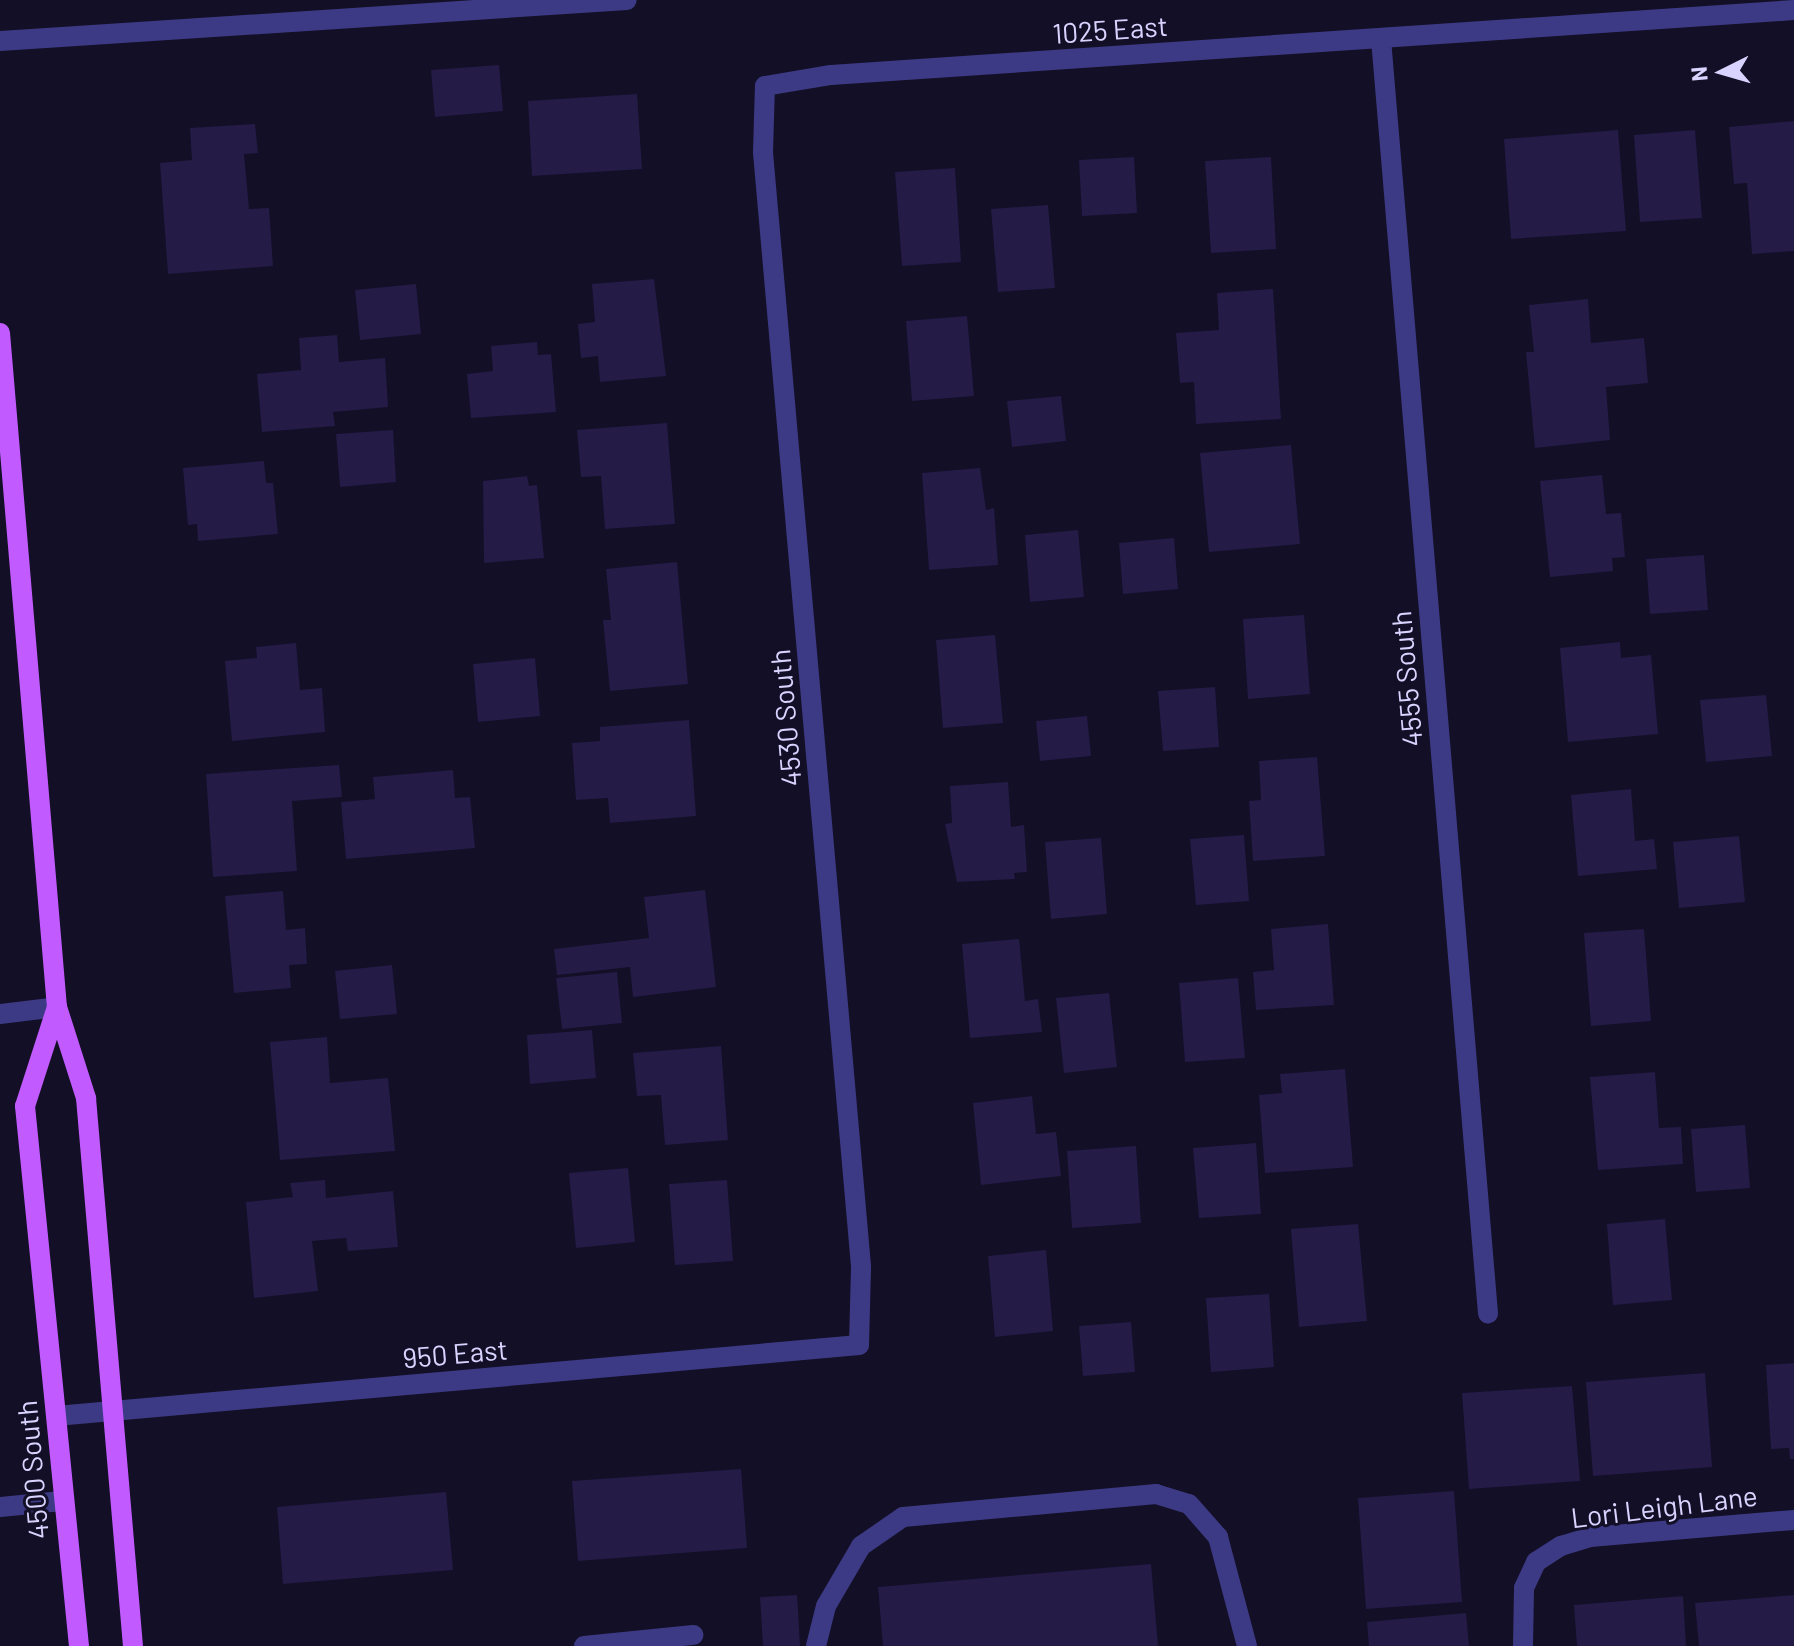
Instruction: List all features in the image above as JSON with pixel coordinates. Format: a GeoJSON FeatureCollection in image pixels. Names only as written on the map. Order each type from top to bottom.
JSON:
{"type":"FeatureCollection","features":[{"type":"Feature","properties":{"kind":"main road","name":"4500 South"},"geometry":{"type":"LineString","coordinates":[[0,333],[57,1007],[86,1098],[133,1646]]}},
{"type":"Feature","properties":{"kind":"main road","name":"4500 South"},"geometry":{"type":"LineString","coordinates":[[57,1007],[25,1106],[62,1501],[79,1646]]}},
{"type":"Feature","properties":{"kind":"street"},"geometry":{"type":"LineString","coordinates":[[0,41],[627,0]]}},
{"type":"Feature","properties":{"kind":"street","name":"1025 East"},"geometry":{"type":"LineString","coordinates":[[765,86],[831,75],[1794,10]]}},
{"type":"Feature","properties":{"kind":"street","name":"4555 South"},"geometry":{"type":"LineString","coordinates":[[1381,39],[1488,1314]]}},
{"type":"Feature","properties":{"kind":"street","name":"4530 South"},"geometry":{"type":"LineString","coordinates":[[765,86],[763,152],[861,1266],[859,1345]]}},
{"type":"Feature","properties":{"kind":"street"},"geometry":{"type":"LineString","coordinates":[[0,1014],[57,1007]]}},
{"type":"Feature","properties":{"kind":"street","name":"950 East"},"geometry":{"type":"LineString","coordinates":[[56,1416],[859,1345]]}},
{"type":"Feature","properties":{"kind":"street"},"geometry":{"type":"LineString","coordinates":[[816,1646],[826,1606],[861,1546],[903,1517],[1156,1494],[1189,1504],[1218,1537],[1246,1636]]}},
{"type":"Feature","properties":{"kind":"street"},"geometry":{"type":"LineString","coordinates":[[0,1507],[62,1501]]}},
{"type":"Feature","properties":{"kind":"street","name":"Lori Leigh Lane"},"geometry":{"type":"LineString","coordinates":[[1523,1646],[1524,1588],[1536,1562],[1561,1546],[1590,1537],[1794,1520]]}},
{"type":"Feature","properties":{"kind":"street"},"geometry":{"type":"LineString","coordinates":[[584,1646],[693,1635]]}},
{"type":"Feature","properties":{"kind":"building"},"geometry":{"type":"Polygon","coordinates":[[[499,65],[503,111],[435,117],[431,70],[499,65]]]}},
{"type":"Feature","properties":{"kind":"building"},"geometry":{"type":"Polygon","coordinates":[[[637,94],[642,169],[532,176],[528,101],[637,94]]]}},
{"type":"Feature","properties":{"kind":"building"},"geometry":{"type":"Polygon","coordinates":[[[1794,121],[1794,251],[1752,254],[1747,183],[1734,184],[1729,127],[1794,121]]]}},
{"type":"Feature","properties":{"kind":"building"},"geometry":{"type":"Polygon","coordinates":[[[255,124],[258,153],[244,154],[249,209],[269,208],[273,266],[168,274],[160,163],[192,160],[190,128],[255,124]]]}},
{"type":"Feature","properties":{"kind":"building"},"geometry":{"type":"Polygon","coordinates":[[[1618,130],[1626,231],[1511,239],[1504,139],[1618,130]]]}},
{"type":"Feature","properties":{"kind":"building"},"geometry":{"type":"Polygon","coordinates":[[[1695,130],[1702,218],[1640,222],[1634,135],[1695,130]]]}},
{"type":"Feature","properties":{"kind":"building"},"geometry":{"type":"Polygon","coordinates":[[[1134,157],[1137,213],[1082,216],[1079,160],[1134,157]]]}},
{"type":"Feature","properties":{"kind":"building"},"geometry":{"type":"Polygon","coordinates":[[[1271,157],[1276,249],[1211,253],[1205,161],[1271,157]]]}},
{"type":"Feature","properties":{"kind":"building"},"geometry":{"type":"Polygon","coordinates":[[[955,168],[961,262],[902,266],[895,172],[955,168]]]}},
{"type":"Feature","properties":{"kind":"building"},"geometry":{"type":"Polygon","coordinates":[[[1048,205],[1055,288],[998,292],[991,209],[1048,205]]]}},
{"type":"Feature","properties":{"kind":"building"},"geometry":{"type":"Polygon","coordinates":[[[654,279],[666,376],[600,382],[598,356],[581,358],[578,324],[595,322],[592,284],[654,279]]]}},
{"type":"Feature","properties":{"kind":"building"},"geometry":{"type":"Polygon","coordinates":[[[416,284],[421,334],[360,340],[355,290],[416,284]]]}},
{"type":"Feature","properties":{"kind":"building"},"geometry":{"type":"Polygon","coordinates":[[[1273,289],[1281,419],[1196,424],[1194,382],[1180,383],[1176,333],[1219,330],[1217,293],[1273,289]]]}},
{"type":"Feature","properties":{"kind":"building"},"geometry":{"type":"Polygon","coordinates":[[[1588,299],[1591,343],[1644,338],[1648,383],[1606,387],[1610,440],[1535,448],[1526,352],[1534,352],[1529,305],[1588,299]]]}},
{"type":"Feature","properties":{"kind":"building"},"geometry":{"type":"Polygon","coordinates":[[[967,316],[974,396],[912,401],[906,321],[967,316]]]}},
{"type":"Feature","properties":{"kind":"building"},"geometry":{"type":"Polygon","coordinates":[[[337,335],[339,362],[385,358],[388,407],[333,412],[335,426],[262,432],[257,374],[301,370],[299,338],[337,335]]]}},
{"type":"Feature","properties":{"kind":"building"},"geometry":{"type":"Polygon","coordinates":[[[537,342],[538,355],[551,354],[556,412],[471,418],[467,374],[493,371],[491,346],[537,342]]]}},
{"type":"Feature","properties":{"kind":"building"},"geometry":{"type":"Polygon","coordinates":[[[1061,396],[1066,441],[1012,447],[1007,401],[1061,396]]]}},
{"type":"Feature","properties":{"kind":"building"},"geometry":{"type":"Polygon","coordinates":[[[667,423],[675,524],[605,529],[601,476],[581,477],[577,430],[667,423]]]}},
{"type":"Feature","properties":{"kind":"building"},"geometry":{"type":"Polygon","coordinates":[[[393,430],[396,482],[340,487],[336,434],[393,430]]]}},
{"type":"Feature","properties":{"kind":"building"},"geometry":{"type":"Polygon","coordinates":[[[1291,445],[1300,544],[1209,552],[1200,453],[1291,445]]]}},
{"type":"Feature","properties":{"kind":"building"},"geometry":{"type":"Polygon","coordinates":[[[264,461],[266,483],[273,483],[278,534],[198,541],[197,524],[188,525],[183,468],[264,461]]]}},
{"type":"Feature","properties":{"kind":"building"},"geometry":{"type":"Polygon","coordinates":[[[980,468],[986,510],[994,508],[998,565],[929,570],[922,473],[980,468]]]}},
{"type":"Feature","properties":{"kind":"building"},"geometry":{"type":"Polygon","coordinates":[[[1602,475],[1606,514],[1621,513],[1625,557],[1612,558],[1613,571],[1550,577],[1540,481],[1602,475]]]}},
{"type":"Feature","properties":{"kind":"building"},"geometry":{"type":"Polygon","coordinates":[[[527,476],[529,486],[537,485],[544,558],[484,563],[483,481],[527,476]]]}},
{"type":"Feature","properties":{"kind":"building"},"geometry":{"type":"Polygon","coordinates":[[[1078,530],[1084,597],[1030,602],[1025,535],[1078,530]]]}},
{"type":"Feature","properties":{"kind":"building"},"geometry":{"type":"Polygon","coordinates":[[[1174,538],[1178,589],[1123,594],[1119,543],[1174,538]]]}},
{"type":"Feature","properties":{"kind":"building"},"geometry":{"type":"Polygon","coordinates":[[[1704,555],[1708,610],[1650,614],[1646,559],[1704,555]]]}},
{"type":"Feature","properties":{"kind":"building"},"geometry":{"type":"Polygon","coordinates":[[[677,562],[688,684],[610,691],[603,620],[611,620],[606,569],[677,562]]]}},
{"type":"Feature","properties":{"kind":"building"},"geometry":{"type":"Polygon","coordinates":[[[1304,615],[1310,694],[1248,699],[1243,619],[1304,615]]]}},
{"type":"Feature","properties":{"kind":"building"},"geometry":{"type":"Polygon","coordinates":[[[995,635],[1003,723],[943,728],[936,640],[995,635]]]}},
{"type":"Feature","properties":{"kind":"building"},"geometry":{"type":"Polygon","coordinates":[[[1620,642],[1621,658],[1651,655],[1658,734],[1568,742],[1560,648],[1620,642]]]}},
{"type":"Feature","properties":{"kind":"building"},"geometry":{"type":"Polygon","coordinates":[[[296,643],[300,690],[322,688],[325,732],[232,741],[225,661],[257,658],[256,647],[296,643]]]}},
{"type":"Feature","properties":{"kind":"building"},"geometry":{"type":"Polygon","coordinates":[[[535,658],[540,716],[478,722],[473,664],[535,658]]]}},
{"type":"Feature","properties":{"kind":"building"},"geometry":{"type":"Polygon","coordinates":[[[1215,687],[1219,747],[1163,751],[1158,691],[1215,687]]]}},
{"type":"Feature","properties":{"kind":"building"},"geometry":{"type":"Polygon","coordinates":[[[1766,695],[1772,756],[1706,762],[1700,700],[1766,695]]]}},
{"type":"Feature","properties":{"kind":"building"},"geometry":{"type":"Polygon","coordinates":[[[1087,716],[1091,756],[1040,761],[1036,721],[1087,716]]]}},
{"type":"Feature","properties":{"kind":"building"},"geometry":{"type":"Polygon","coordinates":[[[689,720],[696,816],[610,823],[608,798],[576,800],[572,743],[600,741],[600,727],[689,720]]]}},
{"type":"Feature","properties":{"kind":"building"},"geometry":{"type":"Polygon","coordinates":[[[1317,757],[1325,856],[1253,861],[1249,801],[1261,800],[1259,761],[1317,757]]]}},
{"type":"Feature","properties":{"kind":"building"},"geometry":{"type":"Polygon","coordinates":[[[339,765],[342,797],[292,801],[297,871],[213,877],[206,774],[339,765]]]}},
{"type":"Feature","properties":{"kind":"building"},"geometry":{"type":"Polygon","coordinates":[[[453,770],[455,798],[470,797],[475,848],[346,859],[341,802],[375,799],[373,777],[453,770]]]}},
{"type":"Feature","properties":{"kind":"building"},"geometry":{"type":"Polygon","coordinates":[[[1008,782],[1011,827],[1024,825],[1027,872],[1014,873],[1015,879],[957,882],[945,824],[952,823],[950,786],[1008,782]]]}},
{"type":"Feature","properties":{"kind":"building"},"geometry":{"type":"Polygon","coordinates":[[[1631,789],[1635,841],[1654,839],[1657,869],[1578,876],[1571,795],[1631,789]]]}},
{"type":"Feature","properties":{"kind":"building"},"geometry":{"type":"Polygon","coordinates":[[[1244,835],[1249,901],[1196,905],[1190,839],[1244,835]]]}},
{"type":"Feature","properties":{"kind":"building"},"geometry":{"type":"Polygon","coordinates":[[[1739,836],[1745,902],[1679,908],[1673,842],[1739,836]]]}},
{"type":"Feature","properties":{"kind":"building"},"geometry":{"type":"Polygon","coordinates":[[[1101,838],[1107,914],[1051,919],[1045,842],[1101,838]]]}},
{"type":"Feature","properties":{"kind":"building"},"geometry":{"type":"Polygon","coordinates":[[[705,890],[716,987],[633,997],[630,967],[557,975],[554,949],[649,938],[644,897],[705,890]]]}},
{"type":"Feature","properties":{"kind":"building"},"geometry":{"type":"Polygon","coordinates":[[[283,891],[286,930],[305,928],[307,964],[289,965],[291,988],[234,993],[225,896],[283,891]]]}},
{"type":"Feature","properties":{"kind":"building"},"geometry":{"type":"Polygon","coordinates":[[[1328,924],[1334,1005],[1256,1010],[1253,972],[1274,970],[1271,929],[1328,924]]]}},
{"type":"Feature","properties":{"kind":"building"},"geometry":{"type":"Polygon","coordinates":[[[1644,929],[1651,1021],[1591,1026],[1584,933],[1644,929]]]}},
{"type":"Feature","properties":{"kind":"building"},"geometry":{"type":"Polygon","coordinates":[[[1019,939],[1025,1001],[1038,999],[1042,1032],[970,1038],[962,944],[1019,939]]]}},
{"type":"Feature","properties":{"kind":"building"},"geometry":{"type":"Polygon","coordinates":[[[392,965],[397,1014],[340,1019],[335,971],[392,965]]]}},
{"type":"Feature","properties":{"kind":"building"},"geometry":{"type":"Polygon","coordinates":[[[617,972],[622,1023],[562,1029],[556,978],[617,972]]]}},
{"type":"Feature","properties":{"kind":"building"},"geometry":{"type":"Polygon","coordinates":[[[1238,978],[1245,1058],[1185,1062],[1179,983],[1238,978]]]}},
{"type":"Feature","properties":{"kind":"building"},"geometry":{"type":"Polygon","coordinates":[[[1109,993],[1117,1067],[1064,1073],[1056,998],[1109,993]]]}},
{"type":"Feature","properties":{"kind":"building"},"geometry":{"type":"Polygon","coordinates":[[[592,1030],[596,1078],[530,1084],[527,1035],[592,1030]]]}},
{"type":"Feature","properties":{"kind":"building"},"geometry":{"type":"Polygon","coordinates":[[[327,1037],[330,1083],[388,1078],[395,1151],[280,1160],[270,1042],[327,1037]]]}},
{"type":"Feature","properties":{"kind":"building"},"geometry":{"type":"Polygon","coordinates":[[[721,1046],[728,1140],[665,1145],[661,1095],[637,1096],[633,1053],[721,1046]]]}},
{"type":"Feature","properties":{"kind":"building"},"geometry":{"type":"Polygon","coordinates":[[[1345,1069],[1353,1167],[1265,1173],[1259,1095],[1282,1093],[1280,1074],[1345,1069]]]}},
{"type":"Feature","properties":{"kind":"building"},"geometry":{"type":"Polygon","coordinates":[[[1655,1072],[1659,1128],[1681,1127],[1683,1164],[1598,1170],[1590,1077],[1655,1072]]]}},
{"type":"Feature","properties":{"kind":"building"},"geometry":{"type":"Polygon","coordinates":[[[1032,1096],[1036,1134],[1056,1132],[1061,1176],[981,1185],[973,1103],[1032,1096]]]}},
{"type":"Feature","properties":{"kind":"building"},"geometry":{"type":"Polygon","coordinates":[[[1745,1125],[1750,1188],[1696,1192],[1691,1129],[1745,1125]]]}},
{"type":"Feature","properties":{"kind":"building"},"geometry":{"type":"Polygon","coordinates":[[[1256,1143],[1261,1214],[1199,1218],[1193,1148],[1256,1143]]]}},
{"type":"Feature","properties":{"kind":"building"},"geometry":{"type":"Polygon","coordinates":[[[1136,1146],[1141,1223],[1072,1228],[1067,1151],[1136,1146]]]}},
{"type":"Feature","properties":{"kind":"building"},"geometry":{"type":"Polygon","coordinates":[[[628,1168],[635,1242],[576,1248],[569,1173],[628,1168]]]}},
{"type":"Feature","properties":{"kind":"building"},"geometry":{"type":"Polygon","coordinates":[[[325,1180],[326,1198],[393,1191],[398,1247],[348,1251],[346,1238],[312,1241],[318,1291],[254,1298],[246,1202],[293,1197],[290,1183],[325,1180]]]}},
{"type":"Feature","properties":{"kind":"building"},"geometry":{"type":"Polygon","coordinates":[[[727,1180],[733,1261],[675,1265],[669,1184],[727,1180]]]}},
{"type":"Feature","properties":{"kind":"building"},"geometry":{"type":"Polygon","coordinates":[[[1665,1219],[1672,1300],[1613,1305],[1607,1224],[1665,1219]]]}},
{"type":"Feature","properties":{"kind":"building"},"geometry":{"type":"Polygon","coordinates":[[[1358,1224],[1367,1321],[1299,1327],[1291,1229],[1358,1224]]]}},
{"type":"Feature","properties":{"kind":"building"},"geometry":{"type":"Polygon","coordinates":[[[1046,1250],[1053,1331],[995,1337],[988,1256],[1046,1250]]]}},
{"type":"Feature","properties":{"kind":"building"},"geometry":{"type":"Polygon","coordinates":[[[1269,1294],[1274,1367],[1211,1372],[1206,1298],[1269,1294]]]}},
{"type":"Feature","properties":{"kind":"building"},"geometry":{"type":"Polygon","coordinates":[[[1131,1322],[1135,1372],[1083,1376],[1079,1326],[1131,1322]]]}},
{"type":"Feature","properties":{"kind":"building"},"geometry":{"type":"Polygon","coordinates":[[[1794,1363],[1794,1459],[1790,1459],[1789,1448],[1771,1449],[1766,1365],[1794,1363]]]}},
{"type":"Feature","properties":{"kind":"building"},"geometry":{"type":"Polygon","coordinates":[[[1705,1373],[1712,1467],[1593,1476],[1586,1382],[1705,1373]]]}},
{"type":"Feature","properties":{"kind":"building"},"geometry":{"type":"Polygon","coordinates":[[[1572,1386],[1580,1481],[1469,1489],[1462,1393],[1572,1386]]]}},
{"type":"Feature","properties":{"kind":"building"},"geometry":{"type":"Polygon","coordinates":[[[741,1469],[747,1548],[578,1561],[572,1481],[741,1469]]]}},
{"type":"Feature","properties":{"kind":"building"},"geometry":{"type":"Polygon","coordinates":[[[1454,1491],[1462,1602],[1366,1609],[1358,1498],[1454,1491]]]}},
{"type":"Feature","properties":{"kind":"building"},"geometry":{"type":"Polygon","coordinates":[[[446,1492],[453,1570],[283,1584],[277,1507],[446,1492]]]}},
{"type":"Feature","properties":{"kind":"building"},"geometry":{"type":"Polygon","coordinates":[[[1151,1564],[1158,1646],[883,1646],[878,1587],[1151,1564]]]}},
{"type":"Feature","properties":{"kind":"building"},"geometry":{"type":"Polygon","coordinates":[[[797,1595],[800,1646],[763,1646],[760,1597],[797,1595]]]}},
{"type":"Feature","properties":{"kind":"building"},"geometry":{"type":"Polygon","coordinates":[[[1794,1595],[1794,1646],[1699,1646],[1695,1603],[1794,1595]]]}},
{"type":"Feature","properties":{"kind":"building"},"geometry":{"type":"Polygon","coordinates":[[[1683,1596],[1686,1646],[1577,1646],[1574,1605],[1683,1596]]]}},
{"type":"Feature","properties":{"kind":"building"},"geometry":{"type":"Polygon","coordinates":[[[1466,1613],[1469,1646],[1369,1646],[1367,1622],[1466,1613]]]}}]}
